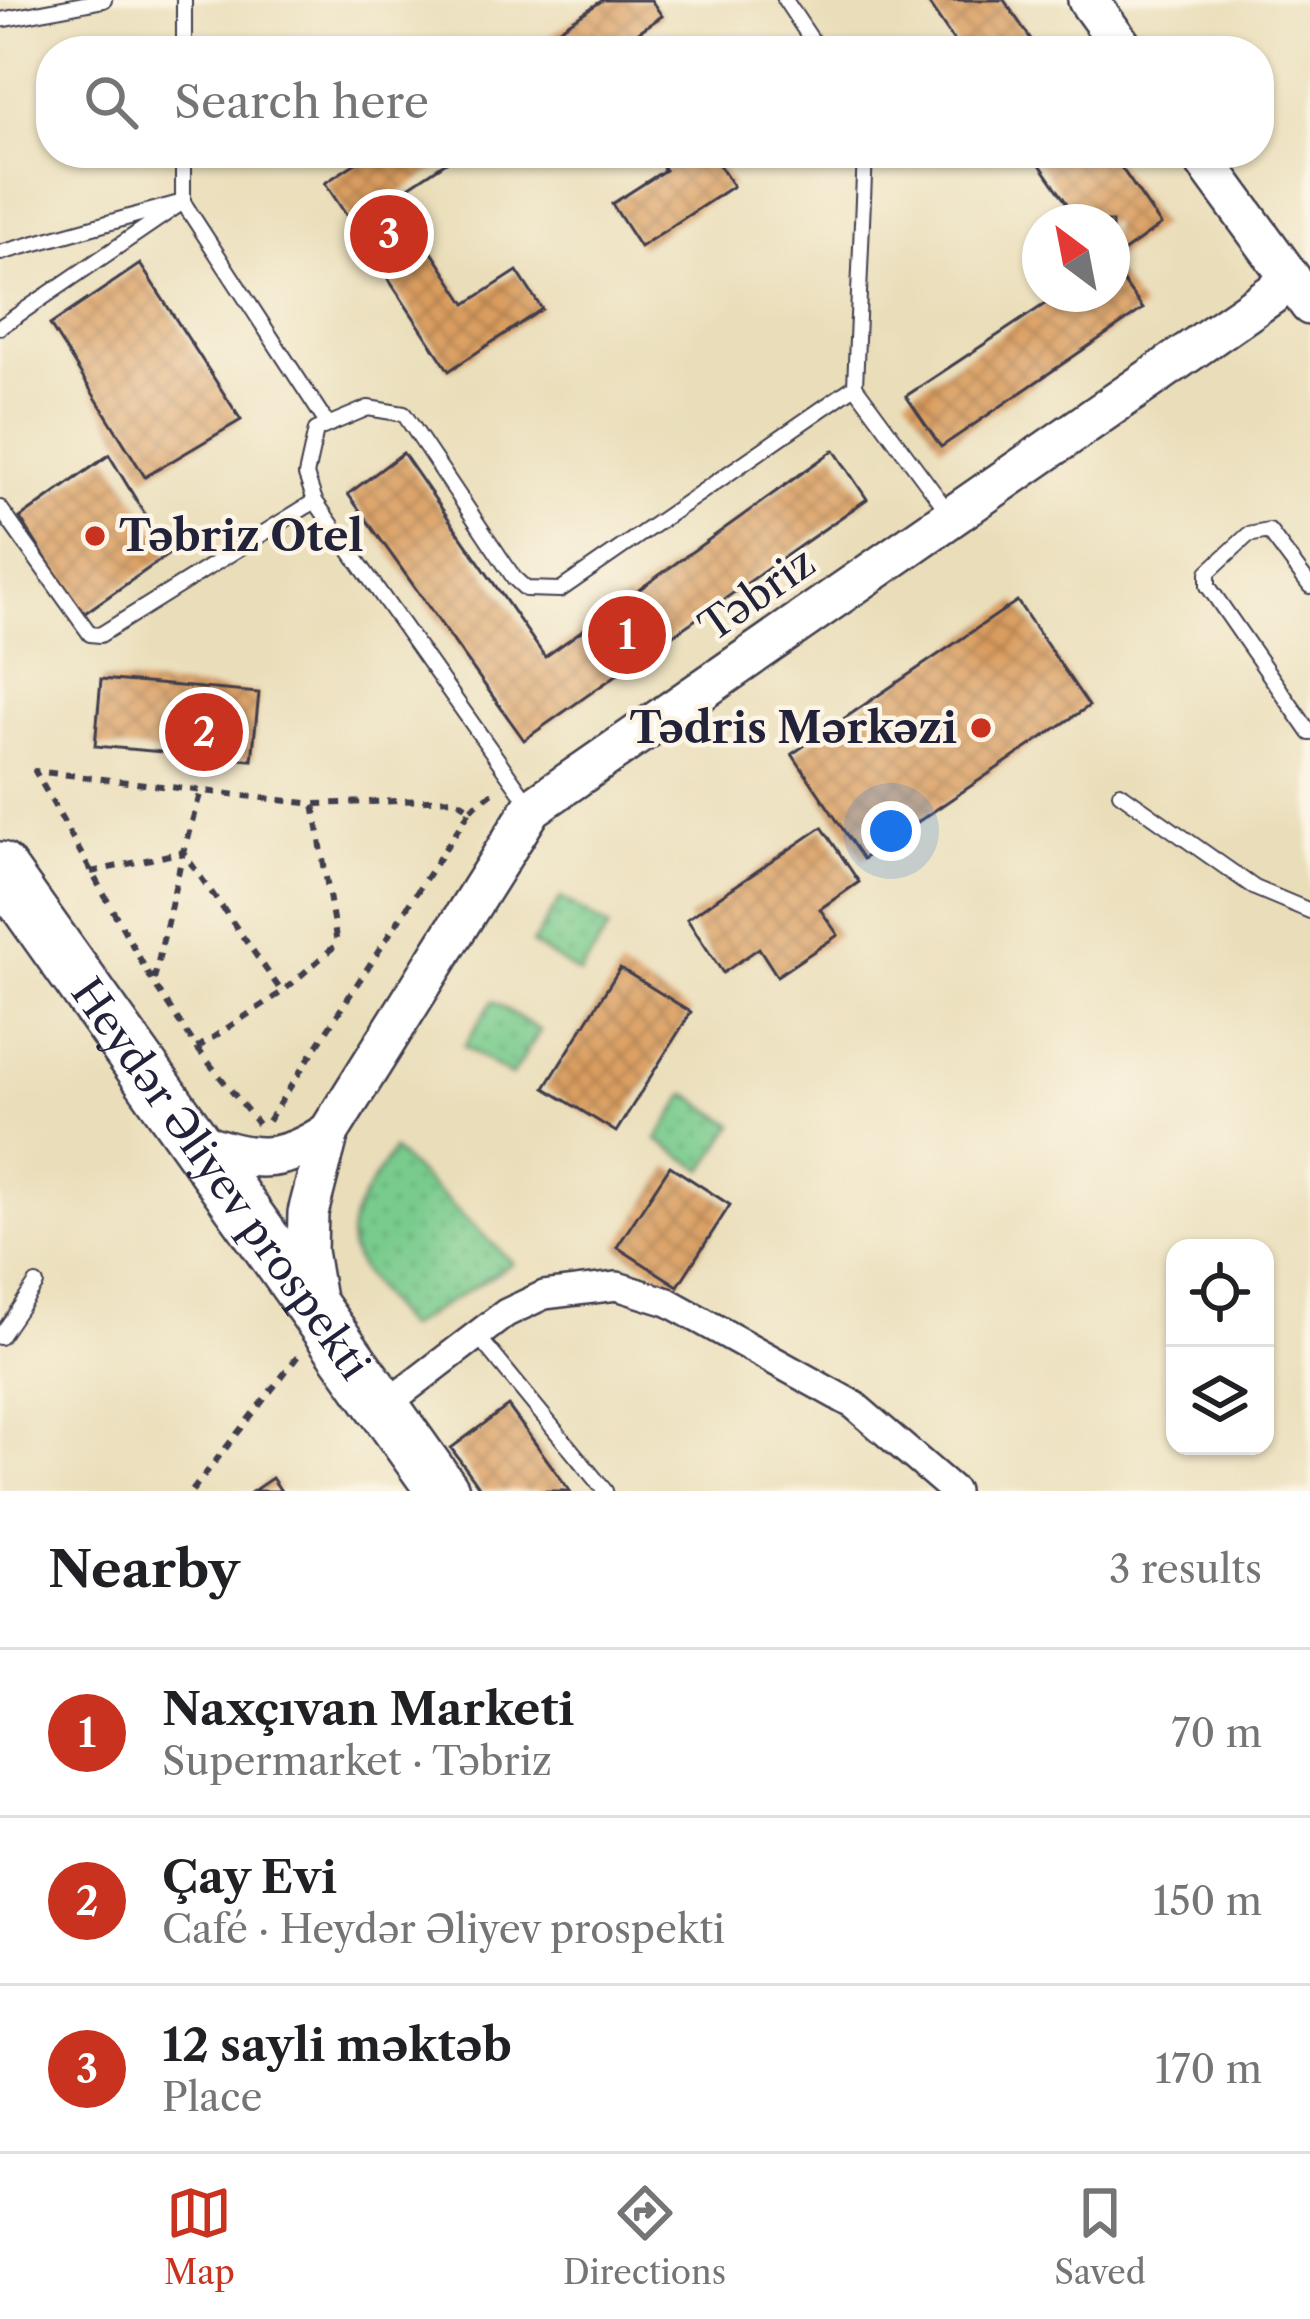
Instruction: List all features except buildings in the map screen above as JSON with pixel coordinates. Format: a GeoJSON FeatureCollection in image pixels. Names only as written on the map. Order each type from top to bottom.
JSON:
{"type":"FeatureCollection","features":[{"type":"Feature","properties":{"kind":"highway","name":"Heydər Əliyev prospekti"},"geometry":{"type":"LineString","coordinates":[[0,868],[321,1313],[443,1491]]}},
{"type":"Feature","properties":{"kind":"main road"},"geometry":{"type":"LineString","coordinates":[[1088,0],[1114,36]]}},
{"type":"Feature","properties":{"kind":"main road"},"geometry":{"type":"LineString","coordinates":[[1210,168],[1301,293]]}},
{"type":"Feature","properties":{"kind":"main road","name":"Təbriz"},"geometry":{"type":"LineString","coordinates":[[329,1132],[521,793],[1301,293]]}},
{"type":"Feature","properties":{"kind":"main road"},"geometry":{"type":"LineString","coordinates":[[198,1142],[242,1158],[269,1161],[299,1153],[329,1132]]}},
{"type":"Feature","properties":{"kind":"main road"},"geometry":{"type":"LineString","coordinates":[[321,1313],[307,1251],[308,1213],[329,1132]]}},
{"type":"Feature","properties":{"kind":"street"},"geometry":{"type":"LineString","coordinates":[[384,1406],[506,1313],[544,1295],[617,1286],[668,1302],[854,1405],[953,1491]]}},
{"type":"Feature","properties":{"kind":"lane"},"geometry":{"type":"LineString","coordinates":[[0,20],[104,0]]}},
{"type":"Feature","properties":{"kind":"lane"},"geometry":{"type":"LineString","coordinates":[[184,0],[184,36]]}},
{"type":"Feature","properties":{"kind":"lane"},"geometry":{"type":"LineString","coordinates":[[785,0],[809,36]]}},
{"type":"Feature","properties":{"kind":"lane"},"geometry":{"type":"LineString","coordinates":[[183,168],[183,202],[326,422]]}},
{"type":"Feature","properties":{"kind":"lane"},"geometry":{"type":"LineString","coordinates":[[864,168],[855,386],[952,517]]}},
{"type":"Feature","properties":{"kind":"lane"},"geometry":{"type":"LineString","coordinates":[[0,253],[183,202]]}},
{"type":"Feature","properties":{"kind":"lane"},"geometry":{"type":"LineString","coordinates":[[0,327],[183,202]]}},
{"type":"Feature","properties":{"kind":"lane"},"geometry":{"type":"LineString","coordinates":[[521,793],[315,501],[306,475],[316,430],[368,408],[404,414],[514,578],[526,589],[560,590],[855,386]]}},
{"type":"Feature","properties":{"kind":"lane"},"geometry":{"type":"LineString","coordinates":[[0,508],[90,634],[100,634],[315,501]]}},
{"type":"Feature","properties":{"kind":"lane"},"geometry":{"type":"LineString","coordinates":[[1310,586],[1269,531],[1248,535],[1208,572],[1208,586],[1310,733]]}},
{"type":"Feature","properties":{"kind":"lane"},"geometry":{"type":"LineString","coordinates":[[1120,794],[1255,888],[1310,911]]}},
{"type":"Feature","properties":{"kind":"lane"},"geometry":{"type":"LineString","coordinates":[[0,1337],[36,1284]]}},
{"type":"Feature","properties":{"kind":"lane"},"geometry":{"type":"LineString","coordinates":[[477,1335],[604,1491]]}},
{"type":"Feature","properties":{"kind":"path"},"geometry":{"type":"LineString","coordinates":[[471,809],[455,799],[314,804],[35,771],[154,984],[197,1048],[262,1129],[471,809],[521,793]]}},
{"type":"Feature","properties":{"kind":"path"},"geometry":{"type":"LineString","coordinates":[[154,984],[201,791]]}},
{"type":"Feature","properties":{"kind":"path"},"geometry":{"type":"LineString","coordinates":[[197,1048],[282,992],[337,944],[314,804]]}},
{"type":"Feature","properties":{"kind":"path"},"geometry":{"type":"LineString","coordinates":[[91,872],[183,852]]}},
{"type":"Feature","properties":{"kind":"path"},"geometry":{"type":"LineString","coordinates":[[183,852],[282,992]]}},
{"type":"Feature","properties":{"kind":"path"},"geometry":{"type":"LineString","coordinates":[[192,1491],[321,1313]]}},
{"type":"Feature","properties":{"kind":"green space"},"geometry":{"type":"Polygon","coordinates":[[[561,898],[609,928],[580,974],[532,944],[561,898]]]}},
{"type":"Feature","properties":{"kind":"green space"},"geometry":{"type":"Polygon","coordinates":[[[493,1001],[540,1031],[511,1076],[464,1046],[493,1001]]]}},
{"type":"Feature","properties":{"kind":"green space"},"geometry":{"type":"Polygon","coordinates":[[[686,1094],[734,1125],[704,1170],[657,1140],[686,1094]]]}},
{"type":"Feature","properties":{"kind":"green space"},"geometry":{"type":"Polygon","coordinates":[[[393,1150],[513,1263],[406,1328],[366,1277],[350,1242],[359,1205],[393,1150]]]}},
{"type":"Feature","properties":{"kind":"place","name":"12 sayli məktəb"},"geometry":{"type":"Point","coordinates":[389,234]}},
{"type":"Feature","properties":{"kind":"place","name":"Təbriz Otel"},"geometry":{"type":"Point","coordinates":[95,536]}},
{"type":"Feature","properties":{"kind":"place","name":"Naxçıvan Marketi"},"geometry":{"type":"Point","coordinates":[627,635]}},
{"type":"Feature","properties":{"kind":"place","name":"Tədris Mərkəzi"},"geometry":{"type":"Point","coordinates":[981,728]}},
{"type":"Feature","properties":{"kind":"place","name":"Çay Evi"},"geometry":{"type":"Point","coordinates":[204,732]}}]}
